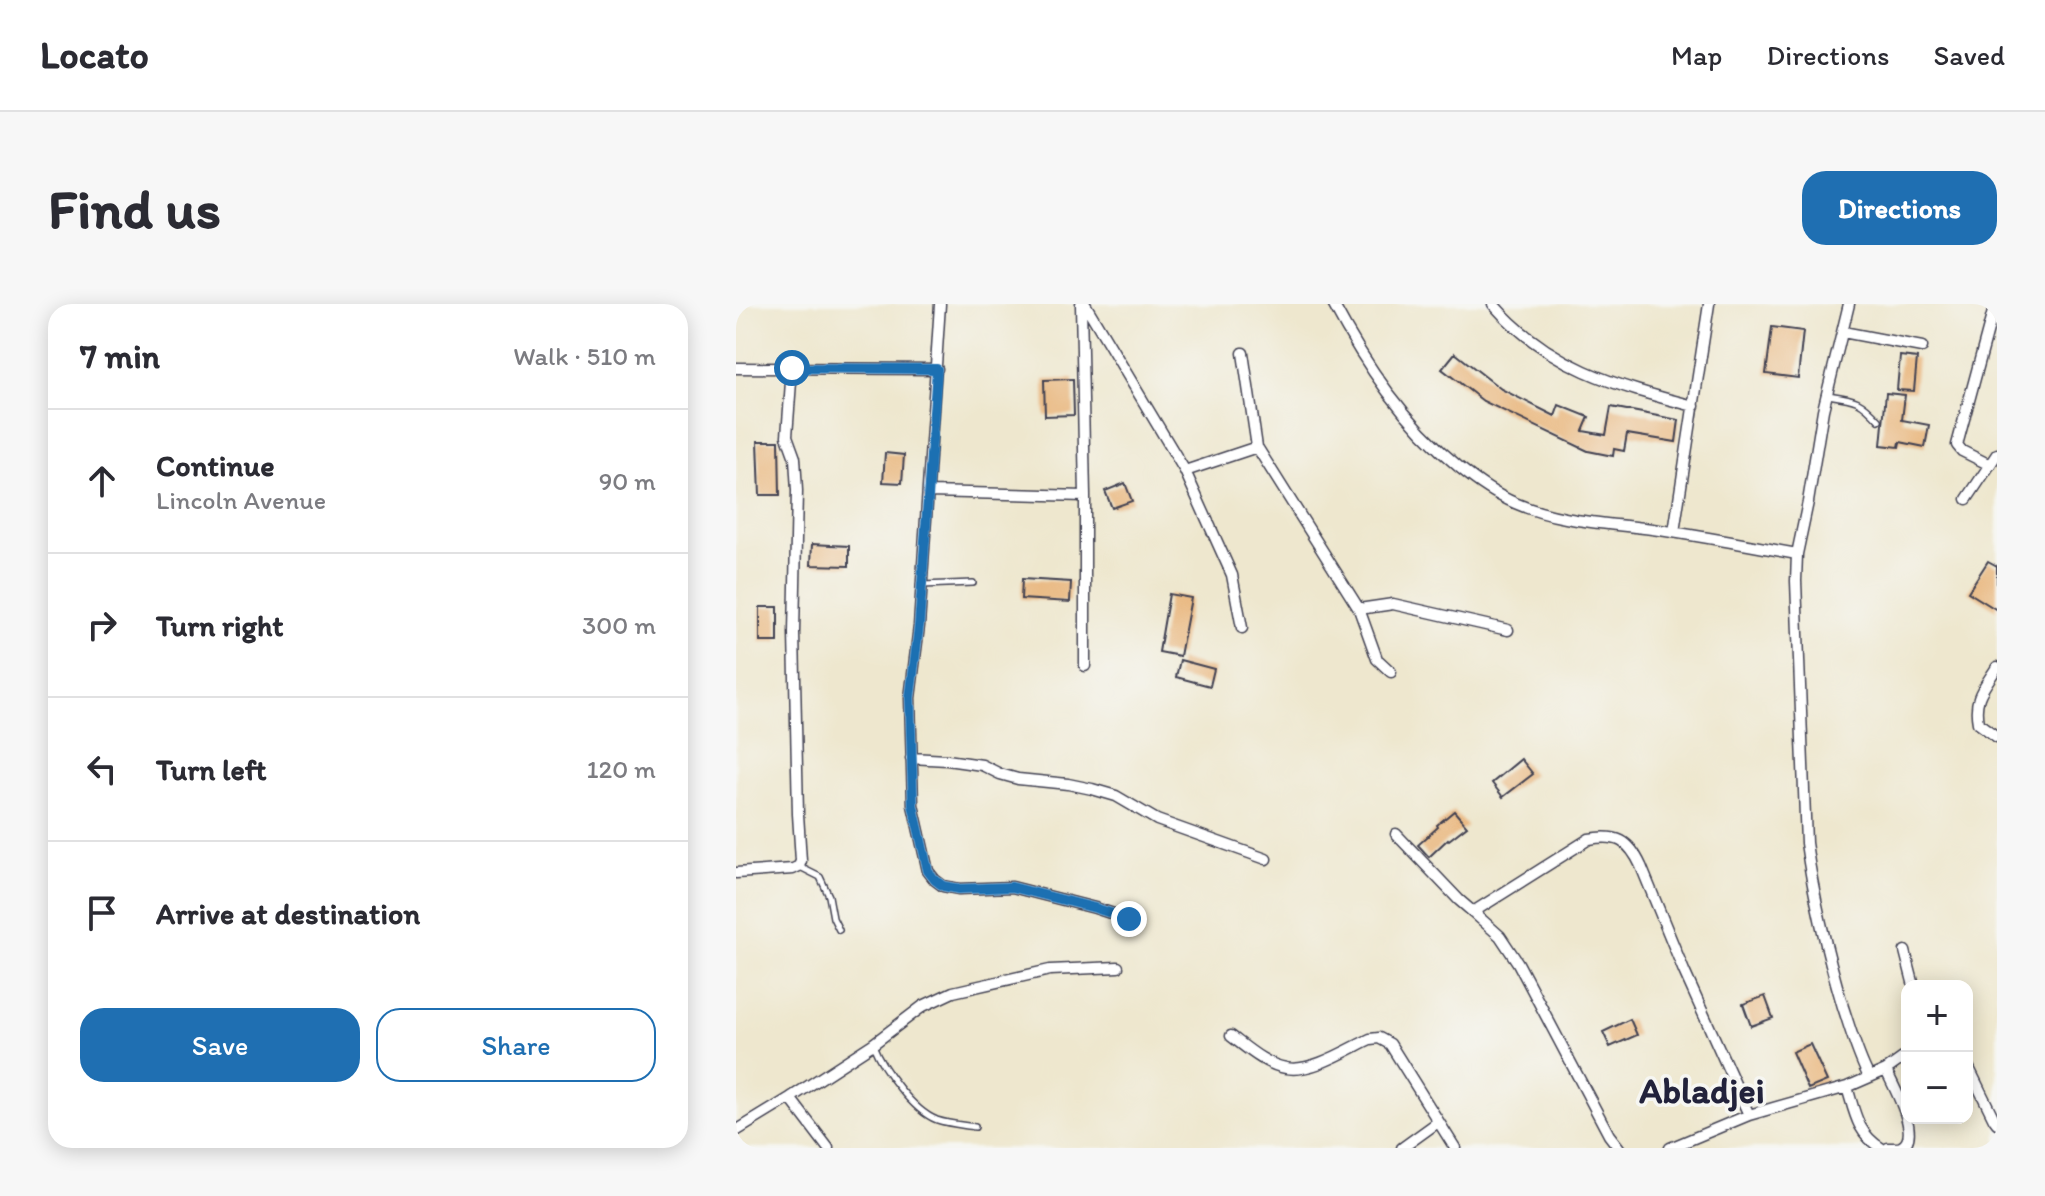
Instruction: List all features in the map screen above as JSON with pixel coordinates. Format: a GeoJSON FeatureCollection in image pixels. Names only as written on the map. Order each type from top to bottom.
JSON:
{"type":"FeatureCollection","features":[{"type":"Feature","properties":{"kind":"street"},"geometry":{"type":"LineString","coordinates":[[940,304],[919,626],[910,698],[913,805],[928,871],[943,886],[959,889],[1012,887],[1129,919]]}},
{"type":"Feature","properties":{"kind":"street"},"geometry":{"type":"LineString","coordinates":[[1083,304],[1185,471],[1232,575],[1242,628]]}},
{"type":"Feature","properties":{"kind":"street"},"geometry":{"type":"LineString","coordinates":[[1083,304],[1085,666]]}},
{"type":"Feature","properties":{"kind":"street"},"geometry":{"type":"LineString","coordinates":[[1333,304],[1353,342],[1388,395],[1420,432],[1483,486],[1514,503],[1548,515],[1674,532],[1797,554]]}},
{"type":"Feature","properties":{"kind":"street"},"geometry":{"type":"LineString","coordinates":[[1493,304],[1518,330],[1561,361],[1648,395],[1694,406]]}},
{"type":"Feature","properties":{"kind":"street"},"geometry":{"type":"LineString","coordinates":[[1674,532],[1709,304]]}},
{"type":"Feature","properties":{"kind":"street"},"geometry":{"type":"LineString","coordinates":[[1849,304],[1827,394],[1797,554],[1796,581],[1806,843],[1837,987],[1860,1060],[1869,1077]]}},
{"type":"Feature","properties":{"kind":"street"},"geometry":{"type":"LineString","coordinates":[[1990,465],[1962,451],[1957,445],[1995,304]]}},
{"type":"Feature","properties":{"kind":"street"},"geometry":{"type":"LineString","coordinates":[[1843,332],[1922,347]]}},
{"type":"Feature","properties":{"kind":"street"},"geometry":{"type":"LineString","coordinates":[[1243,353],[1257,447],[1359,609],[1377,659],[1391,672]]}},
{"type":"Feature","properties":{"kind":"street"},"geometry":{"type":"LineString","coordinates":[[736,368],[937,369]]}},
{"type":"Feature","properties":{"kind":"street"},"geometry":{"type":"LineString","coordinates":[[736,873],[793,869],[801,861],[794,633],[797,491],[795,458],[787,436],[792,368]]}},
{"type":"Feature","properties":{"kind":"street"},"geometry":{"type":"LineString","coordinates":[[1185,471],[1257,447]]}},
{"type":"Feature","properties":{"kind":"street"},"geometry":{"type":"LineString","coordinates":[[1967,499],[1997,454]]}},
{"type":"Feature","properties":{"kind":"street"},"geometry":{"type":"LineString","coordinates":[[929,492],[1085,496]]}},
{"type":"Feature","properties":{"kind":"street"},"geometry":{"type":"LineString","coordinates":[[1359,609],[1393,604],[1508,630]]}},
{"type":"Feature","properties":{"kind":"street"},"geometry":{"type":"LineString","coordinates":[[1997,667],[1975,708],[1978,723],[1997,737]]}},
{"type":"Feature","properties":{"kind":"street"},"geometry":{"type":"LineString","coordinates":[[911,758],[982,765],[1018,779],[1092,789],[1116,796],[1168,824],[1266,859]]}},
{"type":"Feature","properties":{"kind":"street"},"geometry":{"type":"LineString","coordinates":[[1396,834],[1459,900],[1500,936],[1518,963],[1609,1135],[1619,1148]]}},
{"type":"Feature","properties":{"kind":"street"},"geometry":{"type":"LineString","coordinates":[[1473,912],[1589,839],[1606,836],[1622,840],[1634,852],[1641,866],[1749,1115]]}},
{"type":"Feature","properties":{"kind":"street"},"geometry":{"type":"LineString","coordinates":[[1905,951],[1912,980]]}},
{"type":"Feature","properties":{"kind":"street"},"geometry":{"type":"LineString","coordinates":[[736,1131],[873,1044],[923,1006],[953,992],[1050,970],[1118,967]]}},
{"type":"Feature","properties":{"kind":"street"},"geometry":{"type":"LineString","coordinates":[[1231,1036],[1266,1061],[1284,1068],[1299,1069],[1379,1038],[1390,1044],[1455,1148]]}},
{"type":"Feature","properties":{"kind":"street"},"geometry":{"type":"LineString","coordinates":[[1670,1148],[1749,1115],[1847,1087],[1886,1070],[1901,1059]]}},
{"type":"Feature","properties":{"kind":"street"},"geometry":{"type":"LineString","coordinates":[[1886,1070],[1909,1126],[1904,1145],[1888,1148]]}},
{"type":"Feature","properties":{"kind":"street"},"geometry":{"type":"LineString","coordinates":[[1973,1076],[1997,1123]]}},
{"type":"Feature","properties":{"kind":"street"},"geometry":{"type":"LineString","coordinates":[[1847,1087],[1860,1128],[1868,1140],[1881,1148]]}},
{"type":"Feature","properties":{"kind":"street"},"geometry":{"type":"LineString","coordinates":[[790,1098],[828,1148]]}},
{"type":"Feature","properties":{"kind":"street"},"geometry":{"type":"LineString","coordinates":[[1402,1148],[1438,1122]]}},
{"type":"Feature","properties":{"kind":"lane"},"geometry":{"type":"LineString","coordinates":[[1827,394],[1866,405],[1879,420]]}},
{"type":"Feature","properties":{"kind":"lane"},"geometry":{"type":"LineString","coordinates":[[921,586],[973,583]]}},
{"type":"Feature","properties":{"kind":"lane"},"geometry":{"type":"LineString","coordinates":[[799,866],[820,877],[839,930]]}},
{"type":"Feature","properties":{"kind":"lane"},"geometry":{"type":"LineString","coordinates":[[873,1044],[880,1061],[923,1112],[938,1120],[975,1127]]}},
{"type":"Feature","properties":{"kind":"building"},"geometry":{"type":"Polygon","coordinates":[[[1772,327],[1803,331],[1798,378],[1766,374],[1772,327]]]}},
{"type":"Feature","properties":{"kind":"building"},"geometry":{"type":"Polygon","coordinates":[[[1455,353],[1501,389],[1555,416],[1559,405],[1589,417],[1583,431],[1606,435],[1611,407],[1679,420],[1676,442],[1627,434],[1624,451],[1614,449],[1613,456],[1588,451],[1483,401],[1442,369],[1455,353]]]}},
{"type":"Feature","properties":{"kind":"building"},"geometry":{"type":"Polygon","coordinates":[[[1900,356],[1917,358],[1914,391],[1897,390],[1900,356]]]}},
{"type":"Feature","properties":{"kind":"building"},"geometry":{"type":"Polygon","coordinates":[[[1073,379],[1074,415],[1045,416],[1044,380],[1073,379]]]}},
{"type":"Feature","properties":{"kind":"building"},"geometry":{"type":"Polygon","coordinates":[[[1886,393],[1905,395],[1902,420],[1929,425],[1925,447],[1900,442],[1899,447],[1881,445],[1886,393]]]}},
{"type":"Feature","properties":{"kind":"building"},"geometry":{"type":"Polygon","coordinates":[[[758,441],[779,441],[780,495],[760,495],[758,441]]]}},
{"type":"Feature","properties":{"kind":"building"},"geometry":{"type":"Polygon","coordinates":[[[885,453],[904,455],[902,483],[883,482],[885,453]]]}},
{"type":"Feature","properties":{"kind":"building"},"geometry":{"type":"Polygon","coordinates":[[[1125,483],[1132,501],[1112,508],[1105,491],[1125,483]]]}},
{"type":"Feature","properties":{"kind":"building"},"geometry":{"type":"Polygon","coordinates":[[[812,544],[849,546],[849,566],[811,565],[812,544]]]}},
{"type":"Feature","properties":{"kind":"building"},"geometry":{"type":"Polygon","coordinates":[[[1988,561],[1997,566],[1997,610],[1968,592],[1988,561]]]}},
{"type":"Feature","properties":{"kind":"building"},"geometry":{"type":"Polygon","coordinates":[[[1022,579],[1071,582],[1070,602],[1021,599],[1022,579]]]}},
{"type":"Feature","properties":{"kind":"building"},"geometry":{"type":"Polygon","coordinates":[[[1169,594],[1191,598],[1180,656],[1159,652],[1169,594]]]}},
{"type":"Feature","properties":{"kind":"building"},"geometry":{"type":"Polygon","coordinates":[[[760,607],[778,607],[778,642],[760,642],[760,607]]]}},
{"type":"Feature","properties":{"kind":"building"},"geometry":{"type":"Polygon","coordinates":[[[1180,660],[1214,669],[1210,686],[1176,677],[1180,660]]]}},
{"type":"Feature","properties":{"kind":"building"},"geometry":{"type":"Polygon","coordinates":[[[1521,759],[1533,774],[1503,797],[1492,783],[1521,759]]]}},
{"type":"Feature","properties":{"kind":"building"},"geometry":{"type":"Polygon","coordinates":[[[1454,811],[1467,826],[1429,857],[1418,845],[1454,811]]]}},
{"type":"Feature","properties":{"kind":"building"},"geometry":{"type":"Polygon","coordinates":[[[1765,996],[1773,1018],[1751,1026],[1743,1004],[1765,996]]]}},
{"type":"Feature","properties":{"kind":"building"},"geometry":{"type":"Polygon","coordinates":[[[1630,1019],[1637,1035],[1610,1047],[1603,1032],[1630,1019]]]}},
{"type":"Feature","properties":{"kind":"building"},"geometry":{"type":"Polygon","coordinates":[[[1810,1044],[1827,1081],[1808,1089],[1792,1052],[1810,1044]]]}},
{"type":"Feature","properties":{"kind":"district","name":"Abladjei"},"geometry":{"type":"Point","coordinates":[1702,1090]}},
{"type":"Feature","properties":{"kind":"route"},"geometry":{"type":"LineString","coordinates":[[792,368],[937,369],[919,626],[910,698],[913,805],[928,871],[943,886],[959,889],[1012,887],[1129,919]]}}]}
